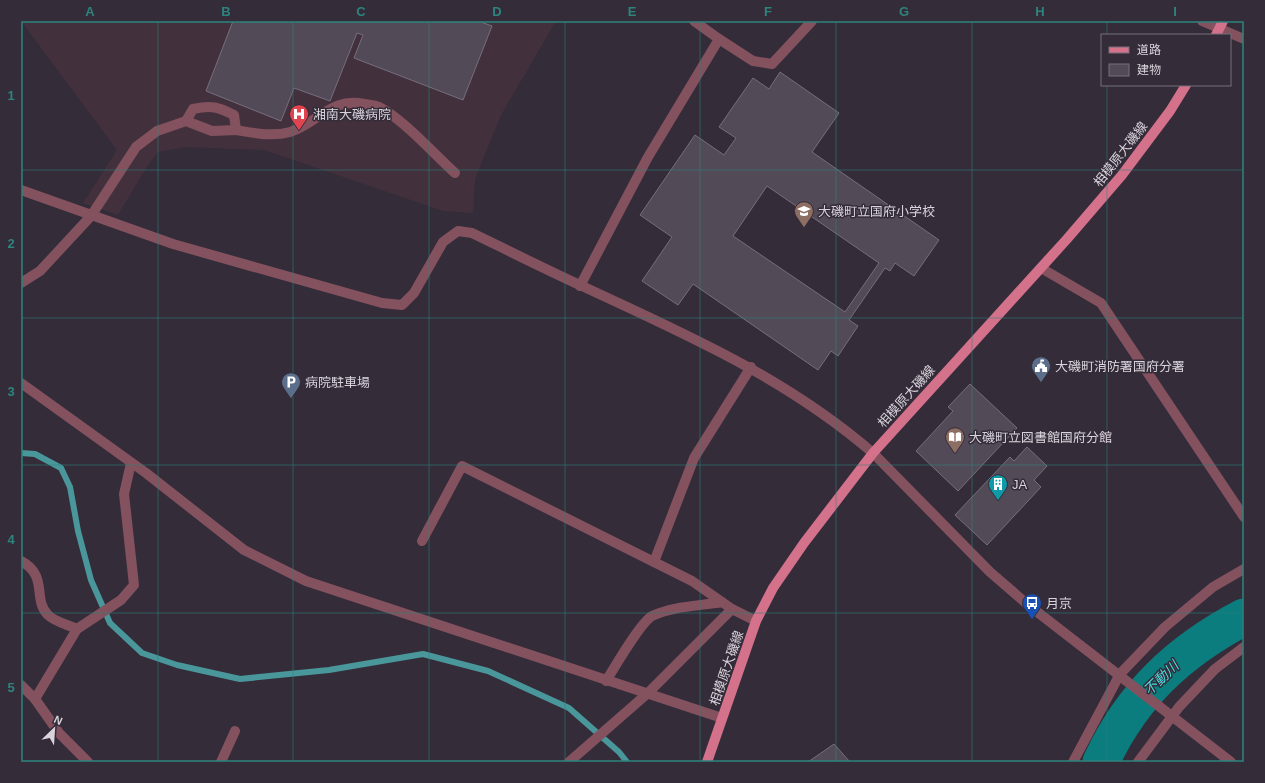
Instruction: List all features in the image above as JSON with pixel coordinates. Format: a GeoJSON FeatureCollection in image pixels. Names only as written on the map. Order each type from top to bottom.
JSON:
{"type":"FeatureCollection","features":[{"type":"Feature","properties":{"kind":"main road","name":"相模原大磯線"},"geometry":{"type":"LineString","coordinates":[[707,762],[756,621],[777,582],[873,453],[1041,268],[1122,174],[1170,111],[1185,86]]}},
{"type":"Feature","properties":{"kind":"street"},"geometry":{"type":"LineString","coordinates":[[694,21],[753,61],[772,64],[812,21]]}},
{"type":"Feature","properties":{"kind":"street"},"geometry":{"type":"LineString","coordinates":[[1202,21],[1244,39]]}},
{"type":"Feature","properties":{"kind":"street"},"geometry":{"type":"LineString","coordinates":[[580,286],[648,157],[720,39]]}},
{"type":"Feature","properties":{"kind":"street"},"geometry":{"type":"LineString","coordinates":[[21,283],[40,271],[91,216],[136,147],[157,131],[186,122],[212,131],[236,130],[266,135],[288,132],[302,127],[332,106],[343,103],[359,102],[378,107],[394,116],[455,173]]}},
{"type":"Feature","properties":{"kind":"street"},"geometry":{"type":"LineString","coordinates":[[186,122],[193,109],[207,106],[219,107],[234,115],[236,130]]}},
{"type":"Feature","properties":{"kind":"street"},"geometry":{"type":"LineString","coordinates":[[21,190],[173,244],[382,303],[402,305],[414,293],[443,242],[458,231],[472,233],[580,286],[672,327],[750,367],[795,394],[854,436],[873,453],[990,572],[1052,624],[1123,677],[1230,762]]}},
{"type":"Feature","properties":{"kind":"street"},"geometry":{"type":"LineString","coordinates":[[1041,268],[1101,303],[1244,518]]}},
{"type":"Feature","properties":{"kind":"street"},"geometry":{"type":"LineString","coordinates":[[654,562],[694,458],[750,367]]}},
{"type":"Feature","properties":{"kind":"street"},"geometry":{"type":"LineString","coordinates":[[21,383],[131,463],[244,550],[306,581],[722,718]]}},
{"type":"Feature","properties":{"kind":"street"},"geometry":{"type":"LineString","coordinates":[[35,699],[77,629],[121,600],[134,585],[124,494],[131,463]]}},
{"type":"Feature","properties":{"kind":"street"},"geometry":{"type":"LineString","coordinates":[[422,541],[462,466],[692,581],[732,609],[756,621]]}},
{"type":"Feature","properties":{"kind":"street"},"geometry":{"type":"LineString","coordinates":[[21,561],[30,566],[36,573],[44,607],[49,616],[77,629]]}},
{"type":"Feature","properties":{"kind":"street"},"geometry":{"type":"LineString","coordinates":[[1073,762],[1123,677],[1165,627],[1213,587],[1244,569]]}},
{"type":"Feature","properties":{"kind":"street"},"geometry":{"type":"LineString","coordinates":[[606,681],[640,629],[650,617],[677,609],[722,602]]}},
{"type":"Feature","properties":{"kind":"street"},"geometry":{"type":"LineString","coordinates":[[569,762],[648,693],[732,609]]}},
{"type":"Feature","properties":{"kind":"street"},"geometry":{"type":"LineString","coordinates":[[1138,762],[1172,715],[1215,669],[1244,648]]}},
{"type":"Feature","properties":{"kind":"street"},"geometry":{"type":"LineString","coordinates":[[21,684],[35,699],[59,733],[88,762]]}},
{"type":"Feature","properties":{"kind":"street"},"geometry":{"type":"LineString","coordinates":[[221,762],[235,731]]}},
{"type":"Feature","properties":{"kind":"shaded area","name":"湘南大磯病院"},"geometry":{"type":"Polygon","coordinates":[[[21,21],[556,21],[501,115],[475,179],[473,213],[443,211],[264,150],[187,147],[158,152],[146,168],[118,215],[83,203],[117,150],[21,21]]]}},
{"type":"Feature","properties":{"kind":"building"},"geometry":{"type":"Polygon","coordinates":[[[233,21],[478,21],[492,26],[463,100],[354,58],[363,35],[357,33],[330,101],[294,88],[281,121],[206,91],[233,21]]]}},
{"type":"Feature","properties":{"kind":"building"},"geometry":{"type":"Polygon","coordinates":[[[780,72],[839,113],[812,152],[939,240],[914,276],[895,263],[890,271],[885,268],[849,320],[858,326],[838,356],[831,351],[818,370],[693,284],[678,305],[642,281],[672,237],[640,215],[695,135],[724,155],[736,138],[719,127],[753,78],[769,89],[780,72]],[[767,186],[733,236],[845,312],[879,263],[767,186]]]}},
{"type":"Feature","properties":{"kind":"building"},"geometry":{"type":"Polygon","coordinates":[[[970,384],[1017,428],[958,491],[916,451],[953,411],[948,407],[970,384]]]}},
{"type":"Feature","properties":{"kind":"building","name":"JA"},"geometry":{"type":"Polygon","coordinates":[[[1027,447],[1047,466],[1034,480],[1041,487],[987,545],[955,515],[1010,457],[1014,461],[1027,447]]]}},
{"type":"Feature","properties":{"kind":"building"},"geometry":{"type":"Polygon","coordinates":[[[834,744],[850,762],[808,762],[834,744]]]}},
{"type":"Feature","properties":{"kind":"waterway"},"geometry":{"type":"LineString","coordinates":[[21,453],[35,454],[61,468],[70,487],[78,531],[91,580],[110,623],[142,653],[177,665],[240,679],[329,670],[423,654],[488,671],[569,708],[619,752],[627,762]]}},
{"type":"Feature","properties":{"kind":"waterway","name":"不動川"},"geometry":{"type":"LineString","coordinates":[[1101,762],[1113,738],[1127,716],[1160,677],[1178,660],[1220,630],[1244,617]]}},
{"type":"Feature","properties":{"kind":"place","name":"湘南大磯病院"},"geometry":{"type":"Point","coordinates":[299,131]}},
{"type":"Feature","properties":{"kind":"place","name":"大磯町立国府小学校"},"geometry":{"type":"Point","coordinates":[804,228]}},
{"type":"Feature","properties":{"kind":"place","name":"大磯町消防署国府分署"},"geometry":{"type":"Point","coordinates":[1041,383]}},
{"type":"Feature","properties":{"kind":"place","name":"病院駐車場"},"geometry":{"type":"Point","coordinates":[291,399]}},
{"type":"Feature","properties":{"kind":"place","name":"大磯町立図書館国府分館"},"geometry":{"type":"Point","coordinates":[955,454]}},
{"type":"Feature","properties":{"kind":"place","name":"JA"},"geometry":{"type":"Point","coordinates":[998,501]}},
{"type":"Feature","properties":{"kind":"place","name":"月京"},"geometry":{"type":"Point","coordinates":[1032,620]}}]}
